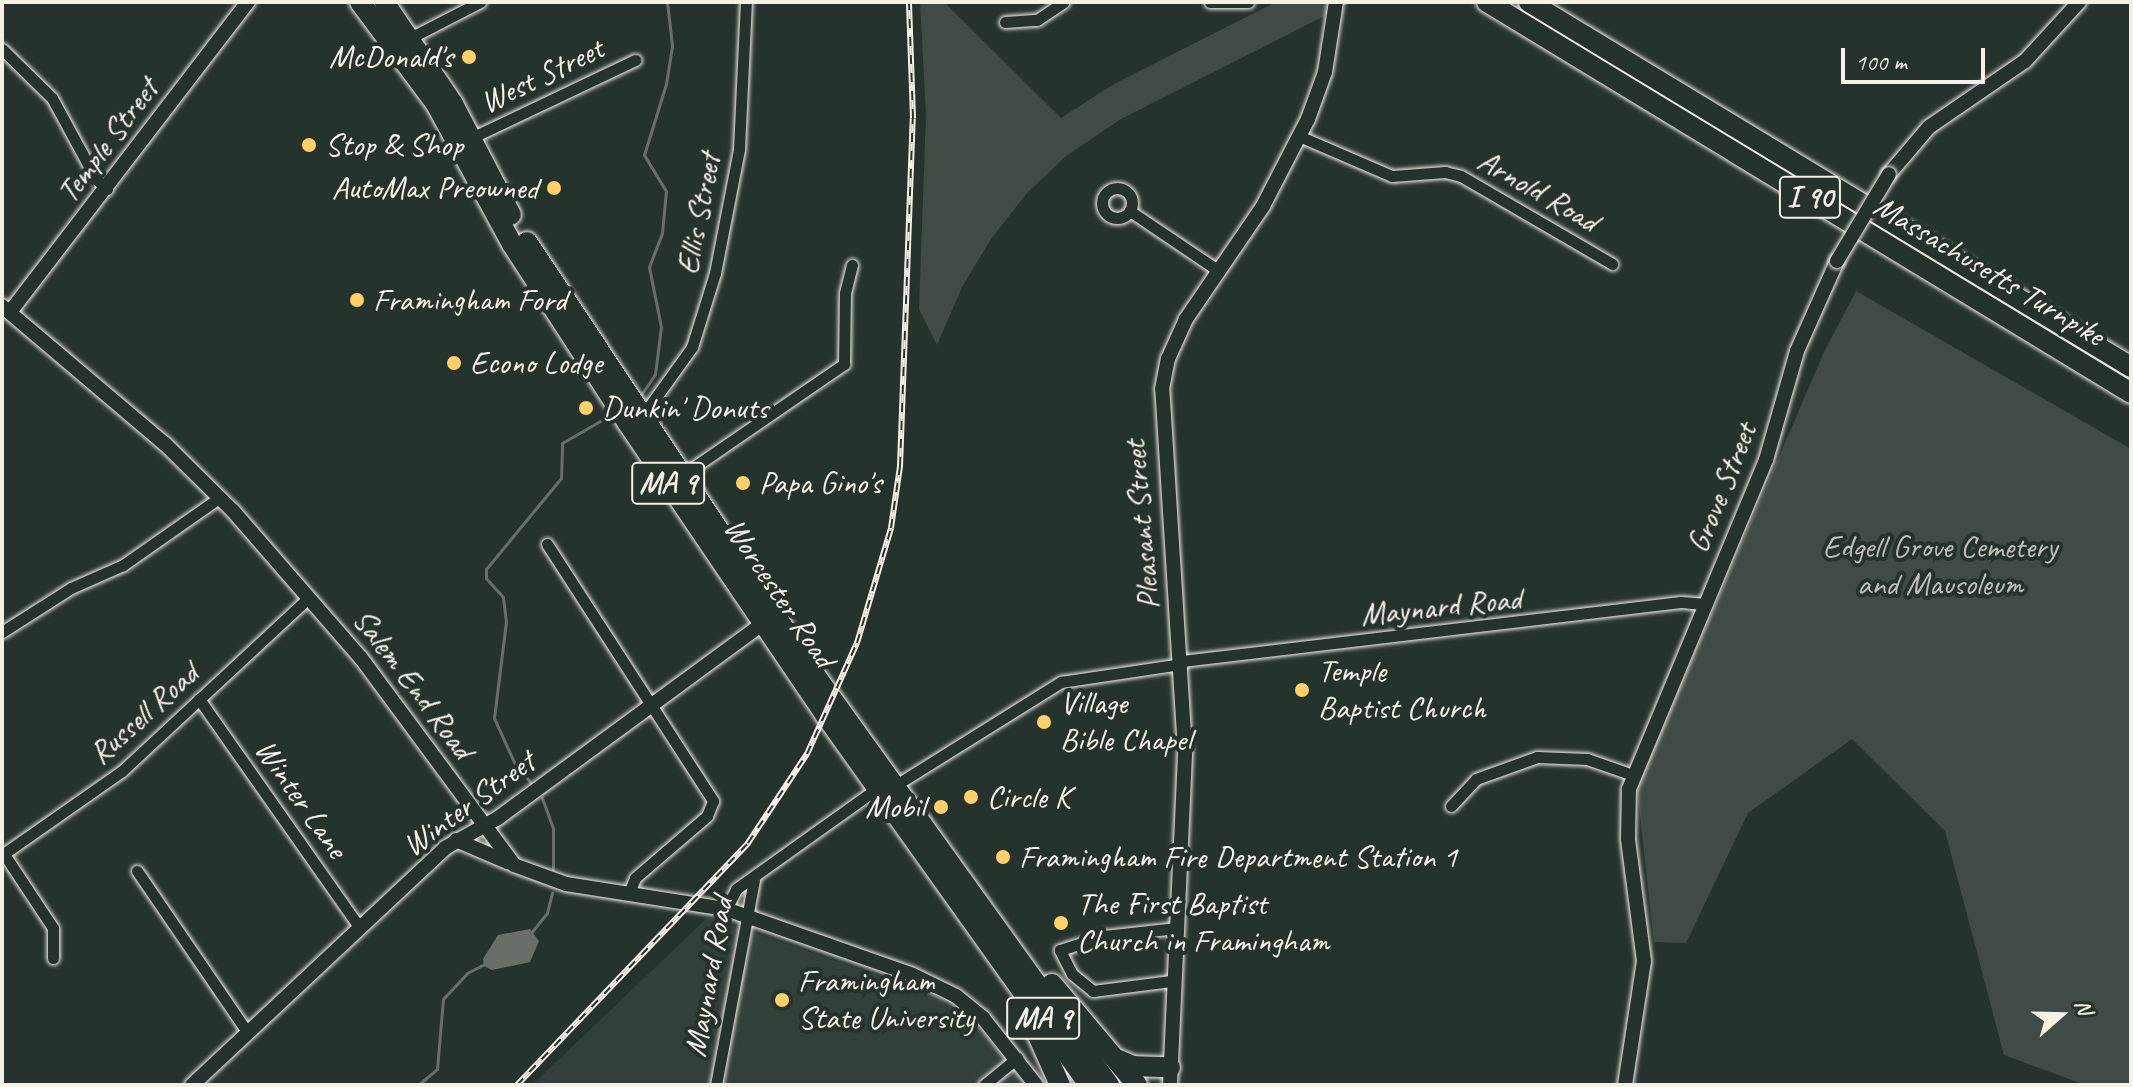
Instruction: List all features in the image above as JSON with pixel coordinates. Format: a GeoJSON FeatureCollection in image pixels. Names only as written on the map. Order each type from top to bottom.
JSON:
{"type":"FeatureCollection","features":[{"type":"Feature","properties":{"kind":"highway","name":"Worcester Road"},"geometry":{"type":"LineString","coordinates":[[360,2],[434,101],[533,278],[763,623],[985,907],[1109,1085]]}},
{"type":"Feature","properties":{"kind":"highway","name":"Worcester Road"},"geometry":{"type":"LineString","coordinates":[[384,2],[410,38],[471,138],[518,227],[641,418],[996,951],[1089,1085]]}},
{"type":"Feature","properties":{"kind":"highway"},"geometry":{"type":"LineString","coordinates":[[394,2],[410,38]]}},
{"type":"Feature","properties":{"kind":"highway","name":"Massachusetts Turnpike"},"geometry":{"type":"LineString","coordinates":[[1487,2],[2131,393]]}},
{"type":"Feature","properties":{"kind":"highway","name":"Massachusetts Turnpike"},"geometry":{"type":"LineString","coordinates":[[1529,2],[2131,367]]}},
{"type":"Feature","properties":{"kind":"highway"},"geometry":{"type":"LineString","coordinates":[[985,907],[1119,1060],[1137,1085]]}},
{"type":"Feature","properties":{"kind":"highway"},"geometry":{"type":"LineString","coordinates":[[996,951],[1060,1085]]}},
{"type":"Feature","properties":{"kind":"highway"},"geometry":{"type":"LineString","coordinates":[[1119,1060],[1170,1076]]}},
{"type":"Feature","properties":{"kind":"street","name":"Temple Street"},"geometry":{"type":"LineString","coordinates":[[6,309],[107,189],[248,2]]}},
{"type":"Feature","properties":{"kind":"street"},"geometry":{"type":"LineString","coordinates":[[410,38],[480,2]]}},
{"type":"Feature","properties":{"kind":"street","name":"Ellis Street"},"geometry":{"type":"LineString","coordinates":[[641,418],[692,347],[715,273],[739,149],[746,2]]}},
{"type":"Feature","properties":{"kind":"street"},"geometry":{"type":"LineString","coordinates":[[1005,22],[1037,20],[1064,2]]}},
{"type":"Feature","properties":{"kind":"street"},"geometry":{"type":"LineString","coordinates":[[1210,2],[1248,2]]}},
{"type":"Feature","properties":{"kind":"street","name":"Pleasant Street"},"geometry":{"type":"LineString","coordinates":[[1170,1076],[1171,981],[1185,779],[1182,663],[1161,405],[1173,345],[1263,206],[1299,136],[1325,72],[1336,2]]}},
{"type":"Feature","properties":{"kind":"street","name":"Grove Street"},"geometry":{"type":"LineString","coordinates":[[1625,1085],[1644,961],[1626,825],[1633,775],[1769,452],[1804,330],[1837,261],[1889,174],[1929,127],[2025,61],[2079,2]]}},
{"type":"Feature","properties":{"kind":"street"},"geometry":{"type":"LineString","coordinates":[[2,49],[52,98],[92,172],[107,189]]}},
{"type":"Feature","properties":{"kind":"street","name":"West Street"},"geometry":{"type":"LineString","coordinates":[[471,138],[635,60]]}},
{"type":"Feature","properties":{"kind":"street","name":"Arnold Road"},"geometry":{"type":"LineString","coordinates":[[1299,136],[1392,176],[1445,172],[1461,176],[1612,264]]}},
{"type":"Feature","properties":{"kind":"street"},"geometry":{"type":"LineString","coordinates":[[1130,211],[1219,271]]}},
{"type":"Feature","properties":{"kind":"street"},"geometry":{"type":"LineString","coordinates":[[681,476],[844,364],[845,293],[852,265]]}},
{"type":"Feature","properties":{"kind":"street","name":"Salem End Road"},"geometry":{"type":"LineString","coordinates":[[6,309],[220,497],[309,597],[386,691],[514,865],[552,881],[726,909],[941,988],[983,1018],[1036,1085]]}},
{"type":"Feature","properties":{"kind":"street"},"geometry":{"type":"LineString","coordinates":[[2,632],[71,588],[138,555],[220,497]]}},
{"type":"Feature","properties":{"kind":"street"},"geometry":{"type":"LineString","coordinates":[[547,544],[713,804],[707,816],[635,878],[629,893]]}},
{"type":"Feature","properties":{"kind":"street","name":"Russell Road"},"geometry":{"type":"LineString","coordinates":[[3,855],[122,771],[309,597]]}},
{"type":"Feature","properties":{"kind":"street","name":"Maynard Road"},"geometry":{"type":"LineString","coordinates":[[726,909],[731,894],[888,786],[1070,678],[1681,602],[1705,604]]}},
{"type":"Feature","properties":{"kind":"street","name":"Winter Street"},"geometry":{"type":"LineString","coordinates":[[192,1085],[456,840],[483,826],[653,706],[763,623]]}},
{"type":"Feature","properties":{"kind":"street","name":"Winter Lane"},"geometry":{"type":"LineString","coordinates":[[199,699],[360,928]]}},
{"type":"Feature","properties":{"kind":"street"},"geometry":{"type":"LineString","coordinates":[[1451,806],[1476,779],[1537,757],[1587,759],[1633,775]]}},
{"type":"Feature","properties":{"kind":"street"},"geometry":{"type":"LineString","coordinates":[[456,840],[514,865]]}},
{"type":"Feature","properties":{"kind":"street"},"geometry":{"type":"LineString","coordinates":[[3,855],[53,928],[53,958]]}},
{"type":"Feature","properties":{"kind":"street"},"geometry":{"type":"LineString","coordinates":[[137,871],[248,1033]]}},
{"type":"Feature","properties":{"kind":"street","name":"Maynard Road"},"geometry":{"type":"LineString","coordinates":[[718,1085],[744,915],[754,880]]}},
{"type":"Feature","properties":{"kind":"street"},"geometry":{"type":"LineString","coordinates":[[1171,981],[1093,991],[1072,974],[1060,950],[1104,936],[1177,928]]}},
{"type":"Feature","properties":{"kind":"street"},"geometry":{"type":"LineString","coordinates":[[984,1085],[1017,1058]]}},
{"type":"Feature","properties":{"kind":"shaded area","name":"Framingham State University"},"geometry":{"type":"Polygon","coordinates":[[[708,917],[936,996],[976,1025],[1027,1085],[532,1085],[708,917]]]}},
{"type":"Feature","properties":{"kind":"shaded area"},"geometry":{"type":"Polygon","coordinates":[[[530,929],[539,941],[530,962],[492,970],[484,966],[483,959],[498,935],[530,929]]]}},
{"type":"Feature","properties":{"kind":"green space"},"geometry":{"type":"Polygon","coordinates":[[[920,2],[944,2],[1061,118],[1114,84],[1276,2],[1352,2],[1121,119],[1066,156],[1027,193],[991,239],[962,287],[937,345],[919,309],[926,115],[920,2]]]}},
{"type":"Feature","properties":{"kind":"green space","name":"Edgell Grove Cemetery and Mausoleum"},"geometry":{"type":"Polygon","coordinates":[[[1856,291],[2131,449],[2131,1085],[2085,1085],[2004,1055],[1945,831],[1852,739],[1748,813],[1686,943],[1654,942],[1637,788],[1824,352],[1856,291]]]}},
{"type":"Feature","properties":{"kind":"waterway"},"geometry":{"type":"LineString","coordinates":[[641,395],[655,374],[661,327],[649,267],[662,233],[666,191],[644,155],[666,84],[672,45],[667,2]]}},
{"type":"Feature","properties":{"kind":"waterway"},"geometry":{"type":"LineString","coordinates":[[531,783],[514,762],[494,718],[506,622],[503,597],[486,578],[486,569],[561,478],[562,443],[607,417]]}},
{"type":"Feature","properties":{"kind":"waterway"},"geometry":{"type":"LineString","coordinates":[[542,798],[553,829],[553,869]]}},
{"type":"Feature","properties":{"kind":"waterway"},"geometry":{"type":"LineString","coordinates":[[530,934],[547,913],[552,893]]}},
{"type":"Feature","properties":{"kind":"waterway"},"geometry":{"type":"LineString","coordinates":[[418,1085],[437,1069],[443,999],[467,973],[487,963]]}},
{"type":"Feature","properties":{"kind":"railway"},"geometry":{"type":"LineString","coordinates":[[517,1085],[748,843],[807,754],[857,643],[891,528],[900,466],[913,118],[909,2]]}},
{"type":"Feature","properties":{"kind":"place","name":"McDonald's"},"geometry":{"type":"Point","coordinates":[469,57]}},
{"type":"Feature","properties":{"kind":"place","name":"Stop & Shop"},"geometry":{"type":"Point","coordinates":[309,145]}},
{"type":"Feature","properties":{"kind":"place","name":"AutoMax Preowned"},"geometry":{"type":"Point","coordinates":[554,188]}},
{"type":"Feature","properties":{"kind":"place","name":"Framingham Ford"},"geometry":{"type":"Point","coordinates":[357,300]}},
{"type":"Feature","properties":{"kind":"place","name":"Econo Lodge"},"geometry":{"type":"Point","coordinates":[454,363]}},
{"type":"Feature","properties":{"kind":"place","name":"Dunkin' Donuts"},"geometry":{"type":"Point","coordinates":[586,408]}},
{"type":"Feature","properties":{"kind":"place","name":"Papa Gino's"},"geometry":{"type":"Point","coordinates":[743,483]}},
{"type":"Feature","properties":{"kind":"place","name":"Temple Baptist Church"},"geometry":{"type":"Point","coordinates":[1302,690]}},
{"type":"Feature","properties":{"kind":"place","name":"Village Bible Chapel"},"geometry":{"type":"Point","coordinates":[1044,722]}},
{"type":"Feature","properties":{"kind":"place","name":"Circle K"},"geometry":{"type":"Point","coordinates":[971,797]}},
{"type":"Feature","properties":{"kind":"place","name":"Mobil"},"geometry":{"type":"Point","coordinates":[941,807]}},
{"type":"Feature","properties":{"kind":"place","name":"Framingham Fire Department Station 1"},"geometry":{"type":"Point","coordinates":[1003,857]}},
{"type":"Feature","properties":{"kind":"place","name":"The First Baptist Church in Framingham"},"geometry":{"type":"Point","coordinates":[1061,923]}},
{"type":"Feature","properties":{"kind":"place","name":"Framingham State University"},"geometry":{"type":"Point","coordinates":[782,1000]}}]}
